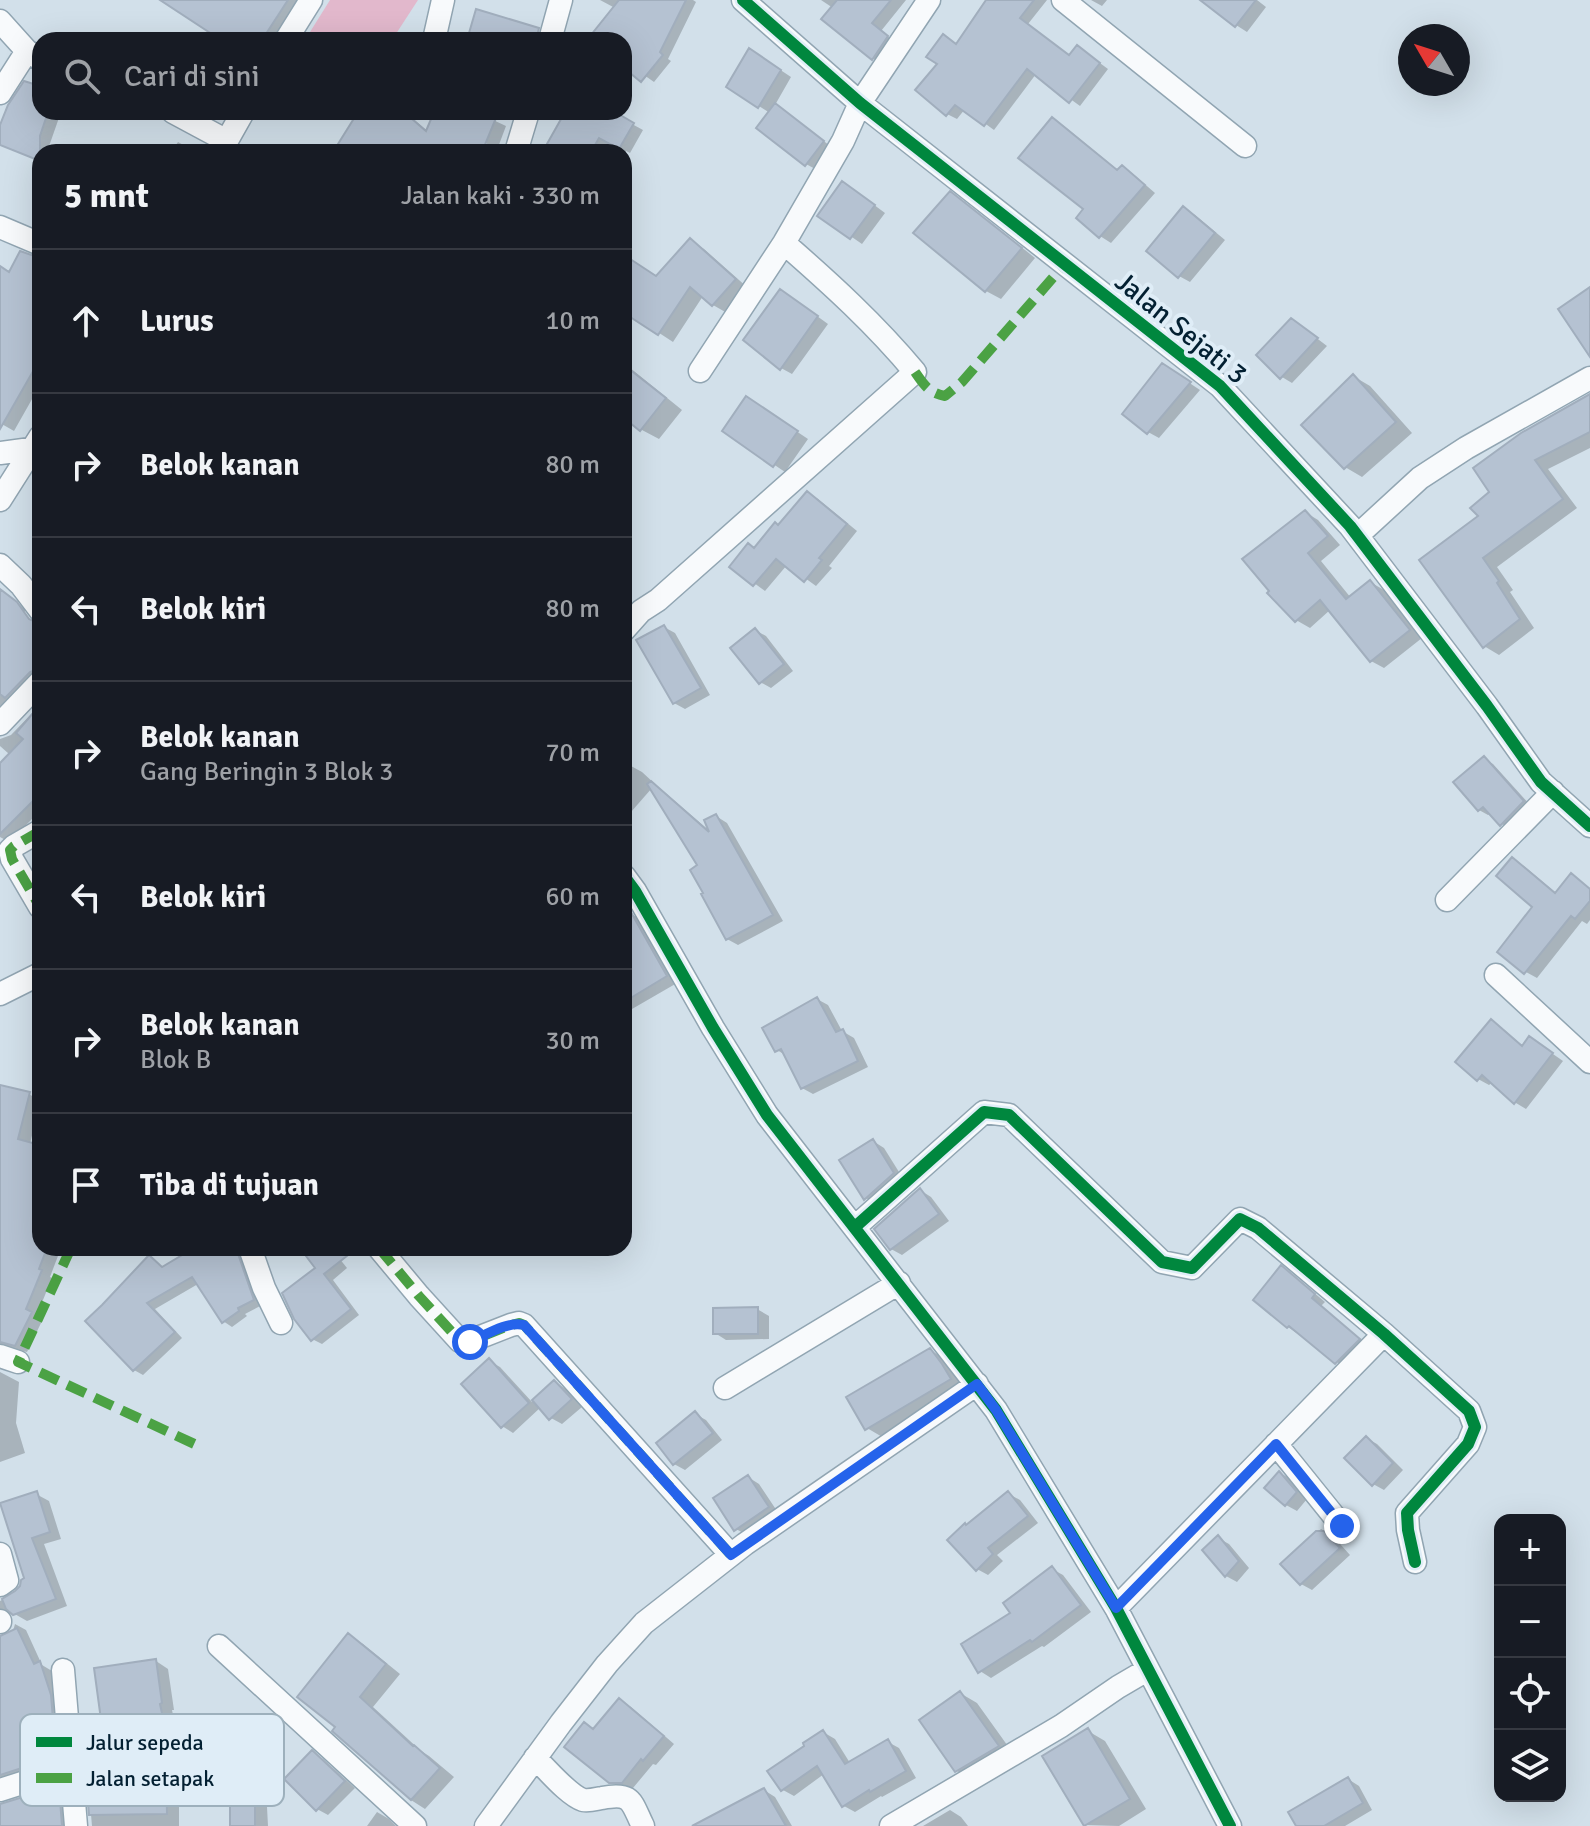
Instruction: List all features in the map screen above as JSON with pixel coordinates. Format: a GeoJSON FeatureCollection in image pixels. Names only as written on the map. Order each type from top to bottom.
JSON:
{"type":"FeatureCollection","features":[{"type":"Feature","properties":{"kind":"street"},"geometry":{"type":"LineString","coordinates":[[291,32],[311,0]]}},
{"type":"Feature","properties":{"kind":"street"},"geometry":{"type":"LineString","coordinates":[[436,32],[443,0]]}},
{"type":"Feature","properties":{"kind":"street"},"geometry":{"type":"LineString","coordinates":[[552,32],[561,0]]}},
{"type":"Feature","properties":{"kind":"street","name":"Jalan Sejati 3"},"geometry":{"type":"LineString","coordinates":[[743,0],[860,103],[1220,386],[1358,535],[1541,782],[1590,826]]}},
{"type":"Feature","properties":{"kind":"street"},"geometry":{"type":"LineString","coordinates":[[700,371],[784,243],[843,141],[860,103],[929,0]]}},
{"type":"Feature","properties":{"kind":"street"},"geometry":{"type":"LineString","coordinates":[[1063,0],[1245,146]]}},
{"type":"Feature","properties":{"kind":"street"},"geometry":{"type":"LineString","coordinates":[[0,21],[32,54]]}},
{"type":"Feature","properties":{"kind":"street"},"geometry":{"type":"LineString","coordinates":[[0,93],[32,56]]}},
{"type":"Feature","properties":{"kind":"street"},"geometry":{"type":"LineString","coordinates":[[185,120],[221,144]]}},
{"type":"Feature","properties":{"kind":"street"},"geometry":{"type":"LineString","coordinates":[[225,144],[239,120]]}},
{"type":"Feature","properties":{"kind":"street"},"geometry":{"type":"LineString","coordinates":[[518,144],[526,120]]}},
{"type":"Feature","properties":{"kind":"street"},"geometry":{"type":"LineString","coordinates":[[0,227],[32,241]]}},
{"type":"Feature","properties":{"kind":"street"},"geometry":{"type":"LineString","coordinates":[[632,621],[915,372],[858,309],[784,243]]}},
{"type":"Feature","properties":{"kind":"street"},"geometry":{"type":"LineString","coordinates":[[1358,535],[1420,478],[1466,448],[1590,378]]}},
{"type":"Feature","properties":{"kind":"street"},"geometry":{"type":"LineString","coordinates":[[0,453],[32,446]]}},
{"type":"Feature","properties":{"kind":"street"},"geometry":{"type":"LineString","coordinates":[[0,500],[32,452]]}},
{"type":"Feature","properties":{"kind":"street"},"geometry":{"type":"LineString","coordinates":[[0,565],[30,584]]}},
{"type":"Feature","properties":{"kind":"street"},"geometry":{"type":"LineString","coordinates":[[0,724],[32,690]]}},
{"type":"Feature","properties":{"kind":"street"},"geometry":{"type":"LineString","coordinates":[[1447,900],[1553,792]]}},
{"type":"Feature","properties":{"kind":"street"},"geometry":{"type":"LineString","coordinates":[[32,836],[10,850],[32,893]]}},
{"type":"Feature","properties":{"kind":"street"},"geometry":{"type":"LineString","coordinates":[[632,887],[767,1115],[996,1410],[1116,1608],[1230,1826]]}},
{"type":"Feature","properties":{"kind":"street"},"geometry":{"type":"LineString","coordinates":[[1496,975],[1590,1062]]}},
{"type":"Feature","properties":{"kind":"street"},"geometry":{"type":"LineString","coordinates":[[0,994],[32,978]]}},
{"type":"Feature","properties":{"kind":"street"},"geometry":{"type":"LineString","coordinates":[[855,1227],[984,1112],[1009,1115],[1162,1262],[1192,1268],[1240,1219],[1258,1228],[1384,1334],[1469,1411],[1475,1427],[1468,1444],[1407,1513],[1415,1562]]}},
{"type":"Feature","properties":{"kind":"street"},"geometry":{"type":"LineString","coordinates":[[253,1256],[281,1323]]}},
{"type":"Feature","properties":{"kind":"street"},"geometry":{"type":"LineString","coordinates":[[386,1256],[460,1341],[465,1343],[519,1323],[524,1325],[731,1555]]}},
{"type":"Feature","properties":{"kind":"street"},"geometry":{"type":"LineString","coordinates":[[725,1388],[899,1283]]}},
{"type":"Feature","properties":{"kind":"street"},"geometry":{"type":"LineString","coordinates":[[1116,1608],[1384,1334]]}},
{"type":"Feature","properties":{"kind":"street"},"geometry":{"type":"LineString","coordinates":[[486,1826],[607,1664],[644,1623],[731,1555],[977,1384]]}},
{"type":"Feature","properties":{"kind":"street"},"geometry":{"type":"LineString","coordinates":[[1276,1444],[1342,1526]]}},
{"type":"Feature","properties":{"kind":"street"},"geometry":{"type":"LineString","coordinates":[[0,1554],[7,1576],[7,1580],[0,1585]]}},
{"type":"Feature","properties":{"kind":"street"},"geometry":{"type":"LineString","coordinates":[[219,1646],[415,1826]]}},
{"type":"Feature","properties":{"kind":"street"},"geometry":{"type":"LineString","coordinates":[[63,1670],[67,1714]]}},
{"type":"Feature","properties":{"kind":"street"},"geometry":{"type":"LineString","coordinates":[[891,1826],[1061,1726],[1147,1670]]}},
{"type":"Feature","properties":{"kind":"street"},"geometry":{"type":"LineString","coordinates":[[535,1758],[580,1799],[587,1801],[619,1795],[627,1798],[643,1826]]}},
{"type":"Feature","properties":{"kind":"street"},"geometry":{"type":"LineString","coordinates":[[0,1790],[20,1784]]}},
{"type":"Feature","properties":{"kind":"street"},"geometry":{"type":"LineString","coordinates":[[75,1806],[76,1826]]}},
{"type":"Feature","properties":{"kind":"shaded area"},"geometry":{"type":"Polygon","coordinates":[[[330,0],[418,0],[397,32],[310,32],[330,0]]]}},
{"type":"Feature","properties":{"kind":"building"},"geometry":{"type":"Polygon","coordinates":[[[160,0],[288,0],[267,32],[209,32],[160,0]]]}},
{"type":"Feature","properties":{"kind":"building"},"geometry":{"type":"Polygon","coordinates":[[[619,0],[686,0],[660,52],[663,55],[641,82],[632,75],[632,32],[593,32],[619,0]]]}},
{"type":"Feature","properties":{"kind":"building"},"geometry":{"type":"Polygon","coordinates":[[[837,0],[891,0],[872,23],[888,36],[872,60],[821,19],[837,0]]]}},
{"type":"Feature","properties":{"kind":"building"},"geometry":{"type":"Polygon","coordinates":[[[986,0],[1034,0],[1020,18],[1069,55],[1077,45],[1100,63],[1069,103],[1027,69],[984,126],[955,105],[946,116],[915,90],[937,64],[926,57],[943,34],[956,44],[986,0]]]}},
{"type":"Feature","properties":{"kind":"building"},"geometry":{"type":"Polygon","coordinates":[[[1200,0],[1256,0],[1235,27],[1200,0]]]}},
{"type":"Feature","properties":{"kind":"building"},"geometry":{"type":"Polygon","coordinates":[[[476,9],[539,28],[538,32],[469,32],[476,9]]]}},
{"type":"Feature","properties":{"kind":"building"},"geometry":{"type":"Polygon","coordinates":[[[749,48],[781,70],[758,108],[726,87],[749,48]]]}},
{"type":"Feature","properties":{"kind":"building"},"geometry":{"type":"Polygon","coordinates":[[[24,81],[32,84],[32,120],[45,120],[40,144],[32,144],[32,158],[0,145],[0,125],[8,105],[24,81]]]}},
{"type":"Feature","properties":{"kind":"building"},"geometry":{"type":"Polygon","coordinates":[[[775,103],[824,141],[805,166],[756,128],[775,103]]]}},
{"type":"Feature","properties":{"kind":"building"},"geometry":{"type":"Polygon","coordinates":[[[1052,117],[1117,170],[1122,165],[1145,185],[1099,238],[1076,218],[1083,209],[1018,158],[1052,117]]]}},
{"type":"Feature","properties":{"kind":"building"},"geometry":{"type":"Polygon","coordinates":[[[353,120],[413,120],[426,131],[431,120],[495,120],[485,144],[338,144],[353,120]]]}},
{"type":"Feature","properties":{"kind":"building"},"geometry":{"type":"Polygon","coordinates":[[[560,120],[629,120],[634,123],[622,144],[610,144],[599,138],[596,144],[547,144],[560,120]]]}},
{"type":"Feature","properties":{"kind":"building"},"geometry":{"type":"Polygon","coordinates":[[[842,181],[875,205],[850,239],[817,216],[842,181]]]}},
{"type":"Feature","properties":{"kind":"building"},"geometry":{"type":"Polygon","coordinates":[[[950,191],[1022,248],[985,292],[913,233],[950,191]]]}},
{"type":"Feature","properties":{"kind":"building"},"geometry":{"type":"Polygon","coordinates":[[[1183,206],[1215,233],[1178,278],[1146,251],[1183,206]]]}},
{"type":"Feature","properties":{"kind":"building"},"geometry":{"type":"Polygon","coordinates":[[[690,238],[736,279],[712,306],[690,287],[658,335],[632,318],[632,260],[656,276],[690,238]]]}},
{"type":"Feature","properties":{"kind":"building"},"geometry":{"type":"Polygon","coordinates":[[[20,251],[32,255],[32,373],[0,429],[0,266],[9,272],[20,251]]]}},
{"type":"Feature","properties":{"kind":"building"},"geometry":{"type":"Polygon","coordinates":[[[1590,287],[1590,357],[1558,309],[1590,287]]]}},
{"type":"Feature","properties":{"kind":"building"},"geometry":{"type":"Polygon","coordinates":[[[780,289],[818,316],[780,370],[743,340],[780,289]]]}},
{"type":"Feature","properties":{"kind":"building"},"geometry":{"type":"Polygon","coordinates":[[[1291,318],[1318,338],[1280,379],[1256,355],[1291,318]]]}},
{"type":"Feature","properties":{"kind":"building"},"geometry":{"type":"Polygon","coordinates":[[[1162,363],[1191,382],[1147,434],[1122,414],[1162,363]]]}},
{"type":"Feature","properties":{"kind":"building"},"geometry":{"type":"Polygon","coordinates":[[[632,371],[666,398],[640,431],[632,424],[632,371]]]}},
{"type":"Feature","properties":{"kind":"building"},"geometry":{"type":"Polygon","coordinates":[[[1353,374],[1396,422],[1344,469],[1301,425],[1353,374]]]}},
{"type":"Feature","properties":{"kind":"building"},"geometry":{"type":"Polygon","coordinates":[[[1590,394],[1590,432],[1535,460],[1563,499],[1483,558],[1520,619],[1483,648],[1419,560],[1478,516],[1470,508],[1489,492],[1473,468],[1521,433],[1590,394]]]}},
{"type":"Feature","properties":{"kind":"building"},"geometry":{"type":"Polygon","coordinates":[[[746,396],[798,431],[773,467],[722,431],[746,396]]]}},
{"type":"Feature","properties":{"kind":"building"},"geometry":{"type":"Polygon","coordinates":[[[807,491],[847,524],[804,582],[776,559],[753,586],[729,567],[748,543],[754,548],[775,522],[778,525],[807,491]]]}},
{"type":"Feature","properties":{"kind":"building"},"geometry":{"type":"Polygon","coordinates":[[[1305,510],[1328,536],[1308,553],[1346,599],[1370,580],[1410,630],[1370,662],[1320,600],[1295,622],[1267,593],[1269,591],[1242,559],[1305,510]]]}},
{"type":"Feature","properties":{"kind":"building"},"geometry":{"type":"Polygon","coordinates":[[[0,589],[17,602],[32,620],[32,671],[5,698],[0,694],[0,589]]]}},
{"type":"Feature","properties":{"kind":"building"},"geometry":{"type":"Polygon","coordinates":[[[664,625],[701,688],[673,704],[636,640],[664,625]]]}},
{"type":"Feature","properties":{"kind":"building"},"geometry":{"type":"Polygon","coordinates":[[[755,628],[784,664],[759,684],[730,648],[755,628]]]}},
{"type":"Feature","properties":{"kind":"building"},"geometry":{"type":"Polygon","coordinates":[[[32,714],[32,802],[0,834],[0,763],[23,739],[16,733],[32,714]]]}},
{"type":"Feature","properties":{"kind":"building"},"geometry":{"type":"Polygon","coordinates":[[[1484,756],[1524,801],[1500,826],[1483,807],[1478,811],[1453,782],[1484,756]]]}},
{"type":"Feature","properties":{"kind":"building"},"geometry":{"type":"Polygon","coordinates":[[[651,781],[709,832],[704,820],[716,814],[773,915],[726,940],[690,870],[697,865],[647,784],[651,781]]]}},
{"type":"Feature","properties":{"kind":"building"},"geometry":{"type":"Polygon","coordinates":[[[1512,857],[1555,893],[1571,873],[1590,889],[1590,901],[1575,919],[1571,916],[1524,974],[1497,952],[1532,907],[1496,876],[1512,857]]]}},
{"type":"Feature","properties":{"kind":"building"},"geometry":{"type":"Polygon","coordinates":[[[632,914],[667,976],[632,997],[632,914]]]}},
{"type":"Feature","properties":{"kind":"building"},"geometry":{"type":"Polygon","coordinates":[[[817,997],[836,1032],[843,1029],[858,1061],[801,1089],[781,1049],[775,1052],[762,1028],[817,997]]]}},
{"type":"Feature","properties":{"kind":"building"},"geometry":{"type":"Polygon","coordinates":[[[1491,1019],[1522,1046],[1529,1036],[1553,1053],[1514,1104],[1482,1075],[1477,1081],[1455,1062],[1491,1019]]]}},
{"type":"Feature","properties":{"kind":"building"},"geometry":{"type":"Polygon","coordinates":[[[0,1085],[30,1092],[18,1139],[32,1143],[32,1256],[44,1256],[39,1269],[42,1270],[26,1309],[32,1312],[15,1346],[0,1342],[0,1085]]]}},
{"type":"Feature","properties":{"kind":"building"},"geometry":{"type":"Polygon","coordinates":[[[873,1139],[894,1173],[864,1200],[839,1160],[873,1139]]]}},
{"type":"Feature","properties":{"kind":"building"},"geometry":{"type":"Polygon","coordinates":[[[920,1188],[939,1214],[890,1250],[874,1229],[920,1188]]]}},
{"type":"Feature","properties":{"kind":"building"},"geometry":{"type":"Polygon","coordinates":[[[148,1256],[162,1267],[181,1256],[239,1256],[254,1300],[238,1308],[239,1311],[222,1323],[192,1277],[147,1303],[175,1332],[133,1371],[85,1321],[148,1256]]]}},
{"type":"Feature","properties":{"kind":"building"},"geometry":{"type":"Polygon","coordinates":[[[306,1256],[347,1256],[324,1274],[351,1309],[311,1341],[294,1319],[282,1293],[315,1268],[306,1256]]]}},
{"type":"Feature","properties":{"kind":"building"},"geometry":{"type":"Polygon","coordinates":[[[1281,1265],[1315,1294],[1312,1298],[1360,1339],[1335,1364],[1253,1300],[1281,1265]]]}},
{"type":"Feature","properties":{"kind":"building"},"geometry":{"type":"Polygon","coordinates":[[[758,1307],[758,1334],[713,1334],[713,1308],[758,1307]]]}},
{"type":"Feature","properties":{"kind":"building"},"geometry":{"type":"Polygon","coordinates":[[[930,1348],[951,1379],[865,1430],[846,1397],[930,1348]]]}},
{"type":"Feature","properties":{"kind":"building"},"geometry":{"type":"Polygon","coordinates":[[[489,1358],[529,1403],[501,1428],[461,1384],[489,1358]]]}},
{"type":"Feature","properties":{"kind":"building"},"geometry":{"type":"Polygon","coordinates":[[[554,1380],[572,1399],[549,1420],[532,1400],[554,1380]]]}},
{"type":"Feature","properties":{"kind":"building"},"geometry":{"type":"Polygon","coordinates":[[[695,1411],[713,1433],[673,1465],[656,1443],[695,1411]]]}},
{"type":"Feature","properties":{"kind":"building"},"geometry":{"type":"Polygon","coordinates":[[[1366,1436],[1393,1463],[1372,1486],[1344,1458],[1366,1436]]]}},
{"type":"Feature","properties":{"kind":"building"},"geometry":{"type":"Polygon","coordinates":[[[1279,1471],[1297,1492],[1285,1506],[1264,1488],[1279,1471]]]}},
{"type":"Feature","properties":{"kind":"building"},"geometry":{"type":"Polygon","coordinates":[[[748,1475],[769,1507],[734,1531],[713,1498],[748,1475]]]}},
{"type":"Feature","properties":{"kind":"building"},"geometry":{"type":"Polygon","coordinates":[[[37,1491],[50,1532],[32,1538],[56,1599],[13,1615],[2,1599],[15,1591],[24,1578],[0,1503],[37,1491]]]}},
{"type":"Feature","properties":{"kind":"building"},"geometry":{"type":"Polygon","coordinates":[[[1008,1491],[1028,1516],[988,1548],[993,1554],[976,1571],[947,1540],[1008,1491]]]}},
{"type":"Feature","properties":{"kind":"building"},"geometry":{"type":"Polygon","coordinates":[[[1316,1531],[1324,1531],[1340,1548],[1300,1585],[1280,1564],[1316,1531]]]}},
{"type":"Feature","properties":{"kind":"building"},"geometry":{"type":"Polygon","coordinates":[[[1218,1535],[1239,1561],[1225,1577],[1202,1550],[1218,1535]]]}},
{"type":"Feature","properties":{"kind":"building"},"geometry":{"type":"Polygon","coordinates":[[[1052,1566],[1081,1605],[1032,1642],[1030,1640],[978,1673],[961,1644],[1010,1613],[1003,1603],[1052,1566]]]}},
{"type":"Feature","properties":{"kind":"building"},"geometry":{"type":"Polygon","coordinates":[[[17,1628],[34,1664],[40,1661],[51,1695],[53,1714],[20,1714],[20,1769],[0,1775],[0,1636],[17,1628]]]}},
{"type":"Feature","properties":{"kind":"building"},"geometry":{"type":"Polygon","coordinates":[[[348,1633],[386,1664],[360,1697],[440,1768],[411,1800],[332,1731],[335,1727],[297,1697],[348,1633]]]}},
{"type":"Feature","properties":{"kind":"building"},"geometry":{"type":"Polygon","coordinates":[[[156,1659],[162,1714],[100,1714],[94,1668],[156,1659]]]}},
{"type":"Feature","properties":{"kind":"building"},"geometry":{"type":"Polygon","coordinates":[[[960,1691],[999,1746],[955,1772],[919,1720],[960,1691]]]}},
{"type":"Feature","properties":{"kind":"building"},"geometry":{"type":"Polygon","coordinates":[[[619,1698],[664,1736],[622,1783],[609,1783],[564,1747],[584,1722],[593,1729],[619,1698]]]}},
{"type":"Feature","properties":{"kind":"building"},"geometry":{"type":"Polygon","coordinates":[[[1088,1728],[1130,1799],[1084,1826],[1042,1756],[1088,1728]]]}},
{"type":"Feature","properties":{"kind":"building"},"geometry":{"type":"Polygon","coordinates":[[[823,1730],[845,1764],[888,1739],[906,1771],[842,1807],[817,1766],[781,1791],[767,1771],[823,1730]]]}},
{"type":"Feature","properties":{"kind":"building"},"geometry":{"type":"Polygon","coordinates":[[[312,1750],[345,1781],[316,1811],[284,1779],[312,1750]]]}},
{"type":"Feature","properties":{"kind":"building"},"geometry":{"type":"Polygon","coordinates":[[[1348,1777],[1363,1803],[1324,1826],[1296,1826],[1288,1812],[1348,1777]]]}},
{"type":"Feature","properties":{"kind":"building"},"geometry":{"type":"Polygon","coordinates":[[[764,1788],[786,1826],[692,1826],[764,1788]]]}},
{"type":"Feature","properties":{"kind":"building"},"geometry":{"type":"Polygon","coordinates":[[[20,1798],[20,1806],[60,1806],[62,1826],[0,1826],[0,1804],[20,1798]]]}},
{"type":"Feature","properties":{"kind":"building"},"geometry":{"type":"Polygon","coordinates":[[[88,1806],[167,1806],[167,1814],[89,1815],[88,1806]]]}},
{"type":"Feature","properties":{"kind":"building"},"geometry":{"type":"Polygon","coordinates":[[[230,1806],[255,1806],[255,1826],[230,1826],[230,1806]]]}},
{"type":"Feature","properties":{"kind":"marked path"},"geometry":{"type":"LineString","coordinates":[[915,372],[927,388],[945,396],[962,382],[1064,265]]}},
{"type":"Feature","properties":{"kind":"marked path"},"geometry":{"type":"LineString","coordinates":[[32,836],[10,850],[32,893]]}},
{"type":"Feature","properties":{"kind":"marked path"},"geometry":{"type":"LineString","coordinates":[[67,1256],[18,1362],[203,1448]]}},
{"type":"Feature","properties":{"kind":"marked path"},"geometry":{"type":"LineString","coordinates":[[386,1256],[460,1341],[465,1343],[511,1325],[524,1325],[731,1555]]}},
{"type":"Feature","properties":{"kind":"cycle path"},"geometry":{"type":"LineString","coordinates":[[743,0],[860,103],[1220,386],[1350,526],[1541,782],[1590,826]]}},
{"type":"Feature","properties":{"kind":"cycle path"},"geometry":{"type":"LineString","coordinates":[[632,887],[767,1115],[996,1410],[1116,1608],[1230,1826]]}},
{"type":"Feature","properties":{"kind":"cycle path"},"geometry":{"type":"LineString","coordinates":[[855,1227],[984,1112],[1009,1115],[1162,1262],[1192,1268],[1240,1219],[1258,1228],[1384,1334],[1469,1411],[1475,1427],[1468,1444],[1407,1513],[1415,1562]]}},
{"type":"Feature","properties":{"kind":"route"},"geometry":{"type":"LineString","coordinates":[[470,1342],[511,1325],[524,1325],[731,1555],[977,1384],[996,1410],[1116,1608],[1276,1444],[1342,1526]]}}]}
